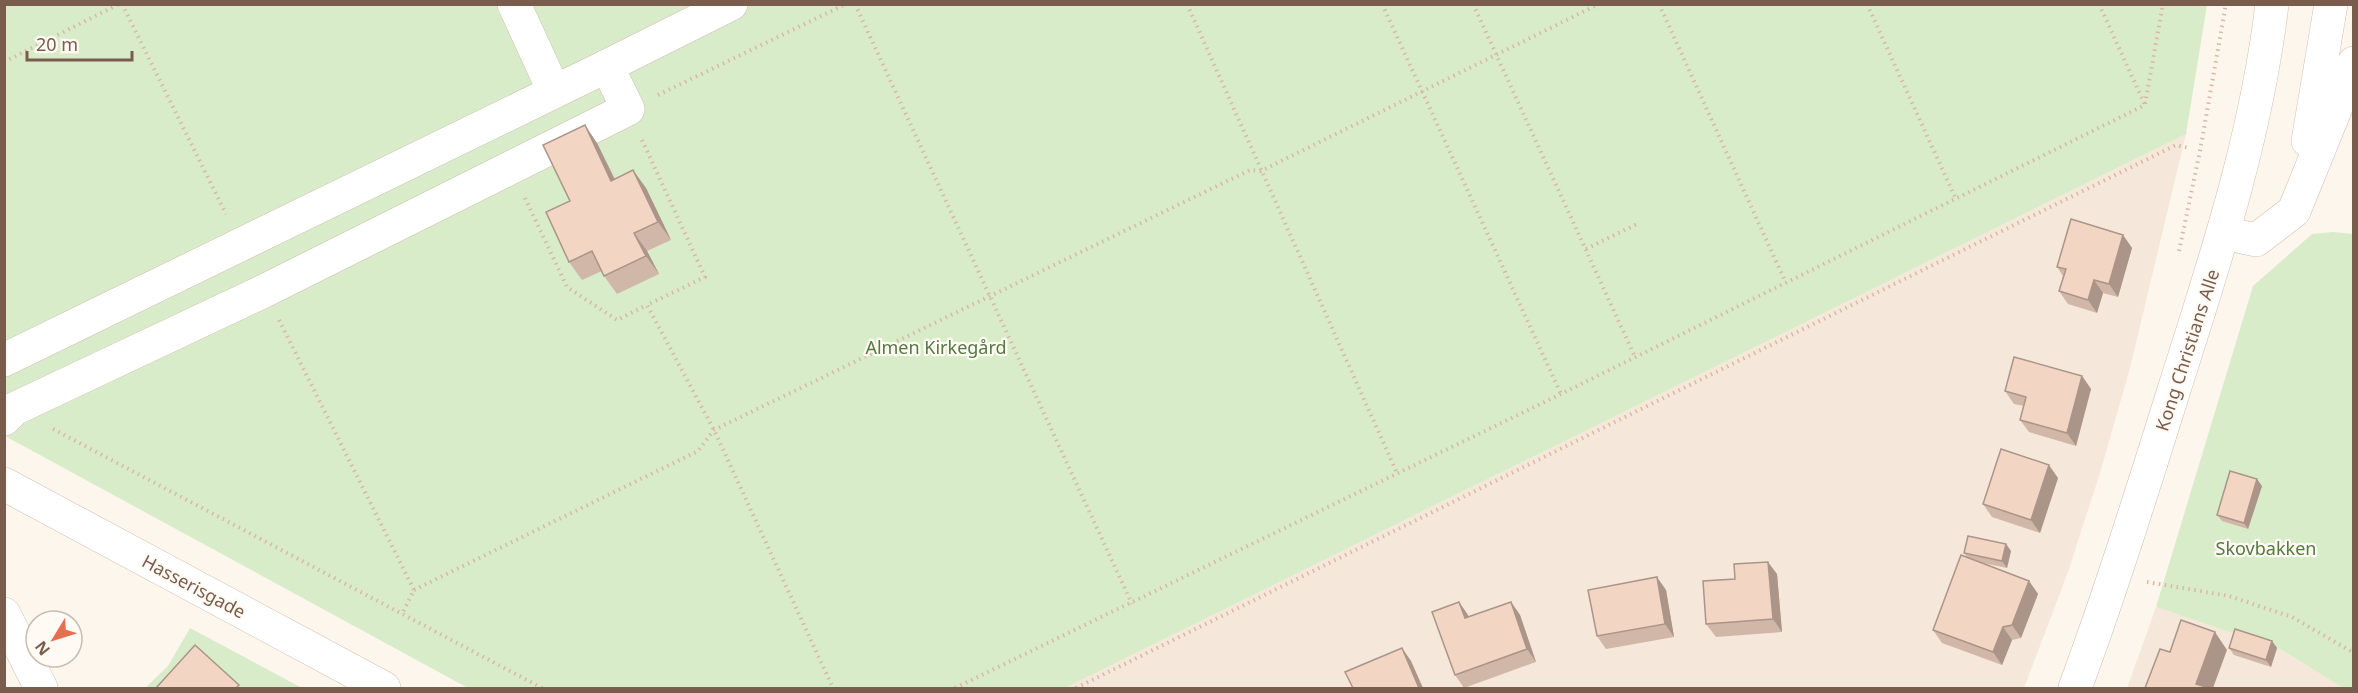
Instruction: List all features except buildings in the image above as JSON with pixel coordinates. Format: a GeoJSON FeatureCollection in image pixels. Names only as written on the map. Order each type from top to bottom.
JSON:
{"type":"FeatureCollection","features":[{"type":"Feature","properties":{"kind":"street"},"geometry":{"type":"LineString","coordinates":[[514,4],[554,91]]}},
{"type":"Feature","properties":{"kind":"street"},"geometry":{"type":"LineString","coordinates":[[4,360],[241,246],[731,4]]}},
{"type":"Feature","properties":{"kind":"street","name":"Kong Christians Alle"},"geometry":{"type":"LineString","coordinates":[[2075,688],[2115,579],[2224,233],[2260,85],[2272,4]]}},
{"type":"Feature","properties":{"kind":"street"},"geometry":{"type":"LineString","coordinates":[[2295,211],[2331,4]]}},
{"type":"Feature","properties":{"kind":"street"},"geometry":{"type":"LineString","coordinates":[[2224,233],[2256,240],[2295,211],[2354,63]]}},
{"type":"Feature","properties":{"kind":"street"},"geometry":{"type":"LineString","coordinates":[[9,414],[264,291],[628,109],[607,66]]}},
{"type":"Feature","properties":{"kind":"street","name":"Hasserisgade"},"geometry":{"type":"LineString","coordinates":[[8,492],[384,688]]}},
{"type":"Feature","properties":{"kind":"street"},"geometry":{"type":"LineString","coordinates":[[4,614],[41,688]]}},
{"type":"Feature","properties":{"kind":"path"},"geometry":{"type":"LineString","coordinates":[[4,62],[121,4],[241,246]]}},
{"type":"Feature","properties":{"kind":"path"},"geometry":{"type":"LineString","coordinates":[[510,166],[567,286],[617,320],[705,277],[628,109],[846,4]]}},
{"type":"Feature","properties":{"kind":"path"},"geometry":{"type":"LineString","coordinates":[[855,4],[1132,604]]}},
{"type":"Feature","properties":{"kind":"path"},"geometry":{"type":"LineString","coordinates":[[1187,4],[1398,472]]}},
{"type":"Feature","properties":{"kind":"path"},"geometry":{"type":"LineString","coordinates":[[1382,4],[1561,394]]}},
{"type":"Feature","properties":{"kind":"path"},"geometry":{"type":"LineString","coordinates":[[1473,4],[1635,357]]}},
{"type":"Feature","properties":{"kind":"path"},"geometry":{"type":"LineString","coordinates":[[402,614],[414,590],[698,451],[714,430],[1250,170],[1261,171],[1423,93],[1599,4]]}},
{"type":"Feature","properties":{"kind":"path"},"geometry":{"type":"LineString","coordinates":[[1659,4],[1785,281]]}},
{"type":"Feature","properties":{"kind":"path"},"geometry":{"type":"LineString","coordinates":[[1867,4],[1955,197]]}},
{"type":"Feature","properties":{"kind":"path"},"geometry":{"type":"LineString","coordinates":[[2099,4],[2145,105]]}},
{"type":"Feature","properties":{"kind":"path"},"geometry":{"type":"LineString","coordinates":[[2145,105],[2163,4]]}},
{"type":"Feature","properties":{"kind":"path"},"geometry":{"type":"LineString","coordinates":[[955,688],[1561,394],[1785,281],[2145,105]]}},
{"type":"Feature","properties":{"kind":"path"},"geometry":{"type":"LineString","coordinates":[[1076,688],[2176,145],[2189,148]]}},
{"type":"Feature","properties":{"kind":"path"},"geometry":{"type":"LineString","coordinates":[[1586,249],[1639,224]]}},
{"type":"Feature","properties":{"kind":"path"},"geometry":{"type":"LineString","coordinates":[[264,291],[414,590]]}},
{"type":"Feature","properties":{"kind":"path"},"geometry":{"type":"LineString","coordinates":[[647,305],[714,430],[833,688]]}},
{"type":"Feature","properties":{"kind":"path"},"geometry":{"type":"LineString","coordinates":[[9,414],[402,614],[542,688]]}},
{"type":"Feature","properties":{"kind":"path"},"geometry":{"type":"LineString","coordinates":[[2115,579],[2159,583],[2229,596],[2292,616],[2354,653]]}},
{"type":"Feature","properties":{"kind":"shaded area"},"geometry":{"type":"Polygon","coordinates":[[[2186,134],[2129,372],[2100,473],[2068,572],[2024,688],[1065,688],[2186,134]]]}},
{"type":"Feature","properties":{"kind":"shaded area"},"geometry":{"type":"Polygon","coordinates":[[[2156,607],[2282,650],[2343,688],[2127,688],[2156,607]]]}},
{"type":"Feature","properties":{"kind":"green space","name":"Almen Kirkegård"},"geometry":{"type":"Polygon","coordinates":[[[4,5],[2207,5],[2186,134],[1065,688],[468,688],[5,436],[4,5]]]}},
{"type":"Feature","properties":{"kind":"green space","name":"Skovbakken"},"geometry":{"type":"Polygon","coordinates":[[[2333,232],[2353,234],[2353,688],[2343,688],[2282,650],[2156,607],[2253,286],[2312,234],[2333,232]]]}},
{"type":"Feature","properties":{"kind":"green space"},"geometry":{"type":"Polygon","coordinates":[[[190,628],[302,688],[145,688],[168,666],[190,628]]]}}]}
